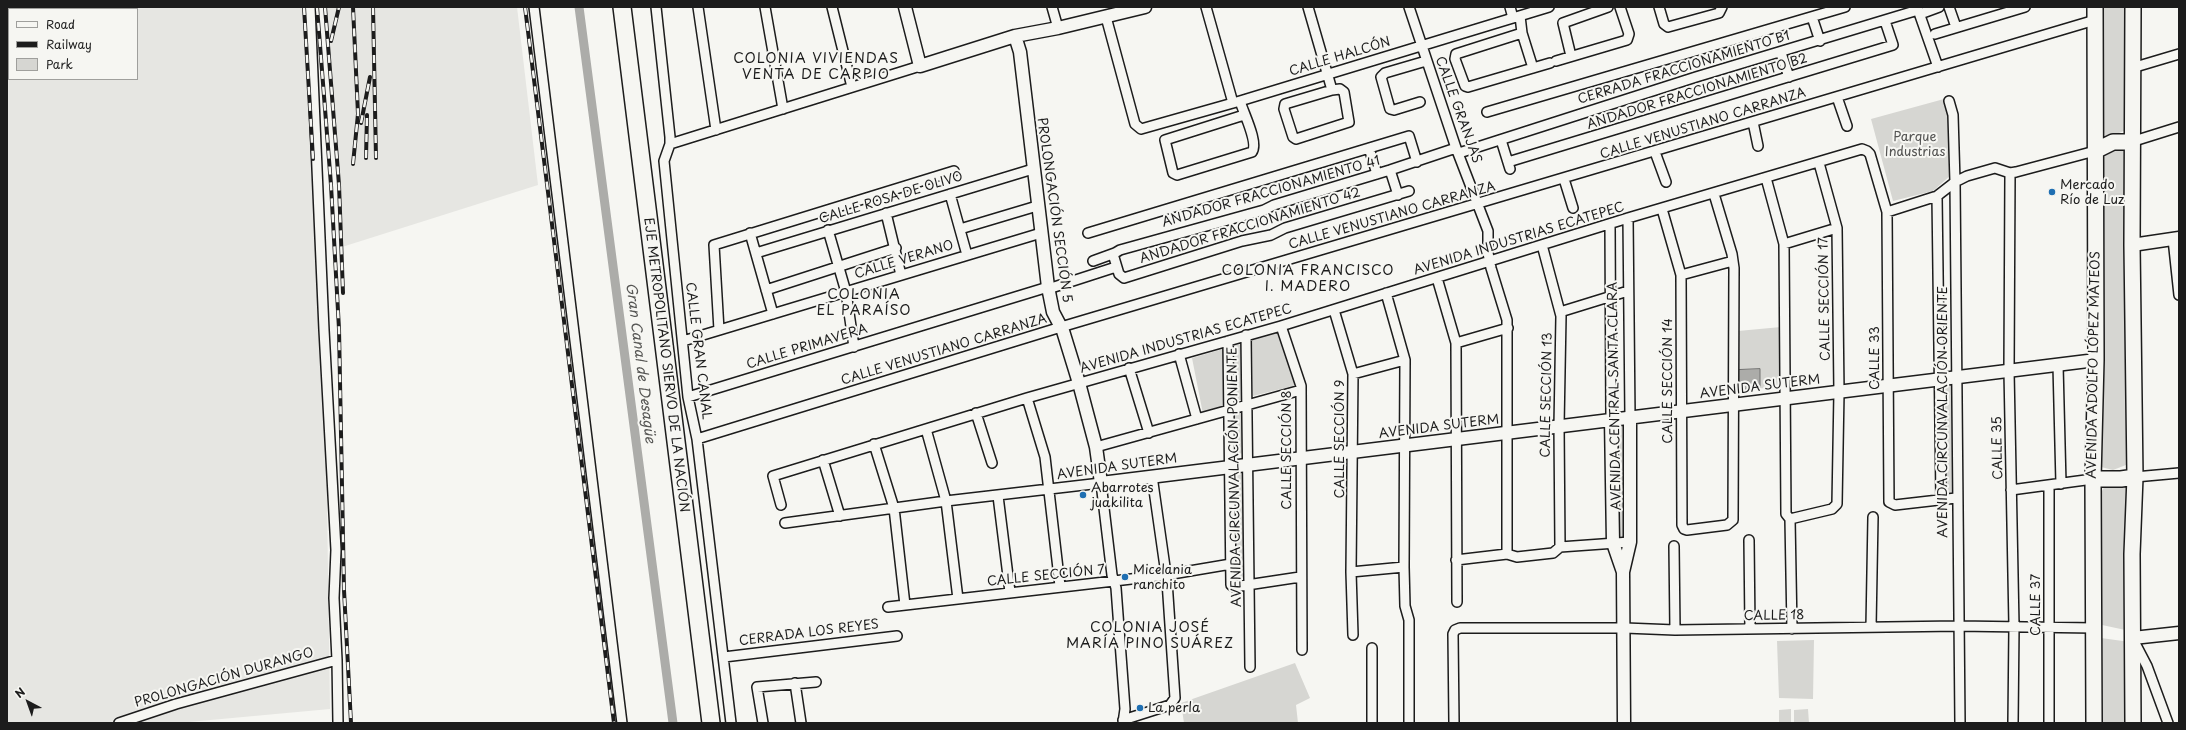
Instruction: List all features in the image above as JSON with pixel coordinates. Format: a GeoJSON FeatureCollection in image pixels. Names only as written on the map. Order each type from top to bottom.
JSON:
{"type":"FeatureCollection","features":[{"type":"Feature","properties":{"kind":"highway","name":"EJE METROPOLITANO SIERVO DE LA NACIÓN"},"geometry":{"type":"LineString","coordinates":[[611,7],[700,723]]}},
{"type":"Feature","properties":{"kind":"highway","name":"EJE METROPOLITANO SIERVO DE LA NACIÓN"},"geometry":{"type":"LineString","coordinates":[[622,7],[711,723]]}},
{"type":"Feature","properties":{"kind":"main road"},"geometry":{"type":"LineString","coordinates":[[2133,723],[2132,554],[2135,477],[2131,142],[2132,68],[2136,8]]}},
{"type":"Feature","properties":{"kind":"main road","name":"AVENIDA ADOLFO LÓPEZ MATEOS"},"geometry":{"type":"LineString","coordinates":[[2094,723],[2093,479],[2096,360],[2095,14]]}},
{"type":"Feature","properties":{"kind":"main road"},"geometry":{"type":"LineString","coordinates":[[2095,151],[2113,142],[2131,142]]}},
{"type":"Feature","properties":{"kind":"main road"},"geometry":{"type":"LineString","coordinates":[[2093,479],[2120,479],[2135,477]]}},
{"type":"Feature","properties":{"kind":"street"},"geometry":{"type":"LineString","coordinates":[[310,7],[324,330],[336,550],[334,598],[338,723]]}},
{"type":"Feature","properties":{"kind":"street"},"geometry":{"type":"LineString","coordinates":[[534,7],[622,723]]}},
{"type":"Feature","properties":{"kind":"street","name":"CALLE GRAN CANAL"},"geometry":{"type":"LineString","coordinates":[[656,7],[670,144],[664,161],[688,396],[697,439],[731,723]]}},
{"type":"Feature","properties":{"kind":"street"},"geometry":{"type":"LineString","coordinates":[[698,7],[716,130]]}},
{"type":"Feature","properties":{"kind":"street"},"geometry":{"type":"LineString","coordinates":[[765,7],[783,109]]}},
{"type":"Feature","properties":{"kind":"street"},"geometry":{"type":"LineString","coordinates":[[832,7],[852,87]]}},
{"type":"Feature","properties":{"kind":"street"},"geometry":{"type":"LineString","coordinates":[[905,7],[920,66]]}},
{"type":"Feature","properties":{"kind":"street"},"geometry":{"type":"LineString","coordinates":[[1052,7],[1058,28]]}},
{"type":"Feature","properties":{"kind":"street"},"geometry":{"type":"LineString","coordinates":[[670,144],[1015,36],[1058,28],[1112,13],[1145,7]]}},
{"type":"Feature","properties":{"kind":"street"},"geometry":{"type":"LineString","coordinates":[[1206,7],[1236,102],[1248,121],[1255,147],[1252,152],[1177,175],[1173,174],[1166,140],[1244,116]]}},
{"type":"Feature","properties":{"kind":"street"},"geometry":{"type":"LineString","coordinates":[[1308,7],[1332,90]]}},
{"type":"Feature","properties":{"kind":"street","name":"CALLE GRANJAS"},"geometry":{"type":"LineString","coordinates":[[1409,7],[1426,61],[1488,231],[1489,261],[1508,328],[1508,554]]}},
{"type":"Feature","properties":{"kind":"street"},"geometry":{"type":"LineString","coordinates":[[1510,7],[1517,17],[1533,68]]}},
{"type":"Feature","properties":{"kind":"street","name":"CALLE HALCÓN"},"geometry":{"type":"LineString","coordinates":[[1112,13],[1136,124],[1139,128],[1143,129],[1328,75],[1549,7]]}},
{"type":"Feature","properties":{"kind":"street"},"geometry":{"type":"LineString","coordinates":[[1572,56],[1563,23],[1608,7]]}},
{"type":"Feature","properties":{"kind":"street"},"geometry":{"type":"LineString","coordinates":[[1522,32],[1458,52],[1455,55],[1455,59],[1465,85],[1467,87],[1627,40],[1629,34],[1620,7]]}},
{"type":"Feature","properties":{"kind":"street"},"geometry":{"type":"LineString","coordinates":[[1659,7],[1664,24],[1668,27],[1719,13],[1722,7]]}},
{"type":"Feature","properties":{"kind":"street"},"geometry":{"type":"LineString","coordinates":[[1487,112],[1845,7]]}},
{"type":"Feature","properties":{"kind":"street","name":"CERRADA FRACCIONAMIENTO B1"},"geometry":{"type":"LineString","coordinates":[[1458,150],[1501,140],[1696,77],[1781,53],[1918,10],[1939,7]]}},
{"type":"Feature","properties":{"kind":"street"},"geometry":{"type":"LineString","coordinates":[[1949,7],[1956,27]]}},
{"type":"Feature","properties":{"kind":"street"},"geometry":{"type":"LineString","coordinates":[[1935,34],[2024,7]]}},
{"type":"Feature","properties":{"kind":"street"},"geometry":{"type":"LineString","coordinates":[[1918,10],[1938,67]]}},
{"type":"Feature","properties":{"kind":"street","name":"CALLE VENUSTIANO CARRANZA"},"geometry":{"type":"LineString","coordinates":[[697,439],[1061,327],[1938,67],[2095,14]]}},
{"type":"Feature","properties":{"kind":"street"},"geometry":{"type":"LineString","coordinates":[[1812,17],[1820,41]]}},
{"type":"Feature","properties":{"kind":"street","name":"ANDADOR FRACCIONAMIENTO B2"},"geometry":{"type":"LineString","coordinates":[[1501,140],[1509,166],[1893,45],[1885,21]]}},
{"type":"Feature","properties":{"kind":"street","name":"PROLONGACIÓN SECCIÓN 5"},"geometry":{"type":"LineString","coordinates":[[1015,36],[1020,52],[1037,206],[1048,288],[1053,312],[1061,327],[1079,383],[1096,447],[1101,483]]}},
{"type":"Feature","properties":{"kind":"street"},"geometry":{"type":"LineString","coordinates":[[1781,53],[1789,77]]}},
{"type":"Feature","properties":{"kind":"street"},"geometry":{"type":"LineString","coordinates":[[2132,68],[2179,54]]}},
{"type":"Feature","properties":{"kind":"street"},"geometry":{"type":"LineString","coordinates":[[1420,102],[1394,110],[1390,109],[1381,77],[1385,73],[1426,61]]}},
{"type":"Feature","properties":{"kind":"street"},"geometry":{"type":"LineString","coordinates":[[1340,89],[1344,92],[1349,122],[1296,139],[1293,137],[1284,106],[1332,90],[1340,89]]}},
{"type":"Feature","properties":{"kind":"street"},"geometry":{"type":"LineString","coordinates":[[1838,97],[1847,126]]}},
{"type":"Feature","properties":{"kind":"street","name":"AVENIDA CIRCUNVALACIÓN ORIENTE"},"geometry":{"type":"LineString","coordinates":[[1949,102],[1953,115],[1955,182],[1956,498],[1960,723]]}},
{"type":"Feature","properties":{"kind":"street"},"geometry":{"type":"LineString","coordinates":[[1752,122],[1758,146]]}},
{"type":"Feature","properties":{"kind":"street"},"geometry":{"type":"LineString","coordinates":[[2131,142],[2179,127]]}},
{"type":"Feature","properties":{"kind":"street"},"geometry":{"type":"LineString","coordinates":[[1088,233],[1409,136],[1417,162]]}},
{"type":"Feature","properties":{"kind":"street"},"geometry":{"type":"LineString","coordinates":[[1369,148],[1377,174]]}},
{"type":"Feature","properties":{"kind":"street","name":"AVENIDA INDUSTRIAS ECATEPEC"},"geometry":{"type":"LineString","coordinates":[[781,505],[772,476],[1027,398],[1281,326],[1628,218],[1714,194],[1862,149],[1870,154],[1887,212]]}},
{"type":"Feature","properties":{"kind":"street","name":"ANDADOR FRACCIONAMIENTO 41"},"geometry":{"type":"LineString","coordinates":[[1093,261],[1120,250],[1264,210],[1274,205],[1458,150]]}},
{"type":"Feature","properties":{"kind":"street"},"geometry":{"type":"LineString","coordinates":[[1887,212],[1938,196],[1955,182],[1995,168],[2010,173],[2095,151]]}},
{"type":"Feature","properties":{"kind":"street"},"geometry":{"type":"LineString","coordinates":[[1655,152],[1666,182]]}},
{"type":"Feature","properties":{"kind":"street","name":"CALLE SECCIÓN 17"},"geometry":{"type":"LineString","coordinates":[[1790,518],[1834,508],[1837,504],[1839,392],[1837,228],[1819,163]]}},
{"type":"Feature","properties":{"kind":"street","name":"CALLE ROSA DE OLIVO"},"geometry":{"type":"LineString","coordinates":[[756,253],[1033,169]]}},
{"type":"Feature","properties":{"kind":"street"},"geometry":{"type":"LineString","coordinates":[[1390,170],[1398,194]]}},
{"type":"Feature","properties":{"kind":"street","name":"CALLE ROSA DE OLIVO"},"geometry":{"type":"LineString","coordinates":[[719,330],[714,245],[954,171]]}},
{"type":"Feature","properties":{"kind":"street","name":"CALLE 35"},"geometry":{"type":"LineString","coordinates":[[2010,173],[2009,371],[2014,626],[2013,723]]}},
{"type":"Feature","properties":{"kind":"street"},"geometry":{"type":"LineString","coordinates":[[1766,178],[1784,244],[1786,514],[1790,518],[1792,629]]}},
{"type":"Feature","properties":{"kind":"street"},"geometry":{"type":"LineString","coordinates":[[1564,179],[1573,208]]}},
{"type":"Feature","properties":{"kind":"street","name":"ANDADOR FRACCIONAMIENTO 42"},"geometry":{"type":"LineString","coordinates":[[1116,267],[1120,276],[1124,278],[1242,241],[1271,235],[1284,228],[1409,191]]}},
{"type":"Feature","properties":{"kind":"street"},"geometry":{"type":"LineString","coordinates":[[950,194],[967,255]]}},
{"type":"Feature","properties":{"kind":"street"},"geometry":{"type":"LineString","coordinates":[[1714,194],[1733,261],[1732,405]]}},
{"type":"Feature","properties":{"kind":"street","name":"AVENIDA CIRCUNVALACIÓN ORIENTE"},"geometry":{"type":"LineString","coordinates":[[1938,196],[1941,500]]}},
{"type":"Feature","properties":{"kind":"street"},"geometry":{"type":"LineString","coordinates":[[960,229],[1037,206]]}},
{"type":"Feature","properties":{"kind":"street","name":"CALLE SECCIÓN 14"},"geometry":{"type":"LineString","coordinates":[[1662,209],[1681,275],[1682,528],[1688,530],[1709,528],[1727,525],[1733,520],[1732,405]]}},
{"type":"Feature","properties":{"kind":"street","name":"CALLE 33"},"geometry":{"type":"LineString","coordinates":[[1887,212],[1889,499],[1891,504],[1941,500]]}},
{"type":"Feature","properties":{"kind":"street"},"geometry":{"type":"LineString","coordinates":[[886,213],[896,248],[901,275]]}},
{"type":"Feature","properties":{"kind":"street","name":"AVENIDA CENTRAL SANTA CLARA"},"geometry":{"type":"LineString","coordinates":[[1624,723],[1625,628],[1623,572],[1630,542],[1628,218]]}},
{"type":"Feature","properties":{"kind":"street","name":"AVENIDA CENTRAL SANTA CLARA"},"geometry":{"type":"LineString","coordinates":[[1610,224],[1613,543],[1623,572]]}},
{"type":"Feature","properties":{"kind":"street"},"geometry":{"type":"LineString","coordinates":[[1784,244],[1837,228]]}},
{"type":"Feature","properties":{"kind":"street"},"geometry":{"type":"LineString","coordinates":[[828,230],[846,292],[854,347]]}},
{"type":"Feature","properties":{"kind":"street"},"geometry":{"type":"LineString","coordinates":[[750,233],[773,314]]}},
{"type":"Feature","properties":{"kind":"street","name":"CALLE VERANO"},"geometry":{"type":"LineString","coordinates":[[683,340],[1041,233]]}},
{"type":"Feature","properties":{"kind":"street"},"geometry":{"type":"LineString","coordinates":[[2132,245],[2176,238],[2179,295]]}},
{"type":"Feature","properties":{"kind":"street","name":"CALLE SECCIÓN 13"},"geometry":{"type":"LineString","coordinates":[[1542,245],[1560,312],[1560,547]]}},
{"type":"Feature","properties":{"kind":"street"},"geometry":{"type":"LineString","coordinates":[[766,290],[839,268],[896,248]]}},
{"type":"Feature","properties":{"kind":"street"},"geometry":{"type":"LineString","coordinates":[[1048,288],[1116,267],[1113,254]]}},
{"type":"Feature","properties":{"kind":"street"},"geometry":{"type":"LineString","coordinates":[[1681,275],[1733,261]]}},
{"type":"Feature","properties":{"kind":"street"},"geometry":{"type":"LineString","coordinates":[[1437,278],[1456,343],[1457,602]]}},
{"type":"Feature","properties":{"kind":"street","name":"CALLE PRIMAVERA"},"geometry":{"type":"LineString","coordinates":[[688,396],[1048,288]]}},
{"type":"Feature","properties":{"kind":"street"},"geometry":{"type":"LineString","coordinates":[[1560,312],[1628,292]]}},
{"type":"Feature","properties":{"kind":"street"},"geometry":{"type":"LineString","coordinates":[[1386,293],[1405,360],[1404,567],[1405,606],[1409,620],[1409,723]]}},
{"type":"Feature","properties":{"kind":"street","name":"CALLE SECCIÓN 9"},"geometry":{"type":"LineString","coordinates":[[1334,310],[1353,374],[1351,572],[1353,635]]}},
{"type":"Feature","properties":{"kind":"street","name":"CALLE SECCIÓN 8"},"geometry":{"type":"LineString","coordinates":[[1281,326],[1300,382],[1301,390],[1300,577],[1302,650]]}},
{"type":"Feature","properties":{"kind":"street"},"geometry":{"type":"LineString","coordinates":[[1456,343],[1508,328]]}},
{"type":"Feature","properties":{"kind":"street","name":"AVENIDA CIRCUNVALACIÓN PONIENTE"},"geometry":{"type":"LineString","coordinates":[[1246,335],[1246,406],[1249,464],[1250,667]]}},
{"type":"Feature","properties":{"kind":"street","name":"AVENIDA CIRCUNVALACIÓN PONIENTE"},"geometry":{"type":"LineString","coordinates":[[1228,341],[1232,586],[1249,586]]}},
{"type":"Feature","properties":{"kind":"street"},"geometry":{"type":"LineString","coordinates":[[1179,354],[1198,419]]}},
{"type":"Feature","properties":{"kind":"street"},"geometry":{"type":"LineString","coordinates":[[1353,374],[1405,360]]}},
{"type":"Feature","properties":{"kind":"street","name":"AVENIDA SUTERM"},"geometry":{"type":"LineString","coordinates":[[785,524],[946,501],[1050,490],[1231,466],[2096,360]]}},
{"type":"Feature","properties":{"kind":"street"},"geometry":{"type":"LineString","coordinates":[[2058,365],[2061,484]]}},
{"type":"Feature","properties":{"kind":"street"},"geometry":{"type":"LineString","coordinates":[[1129,368],[1149,433]]}},
{"type":"Feature","properties":{"kind":"street"},"geometry":{"type":"LineString","coordinates":[[1096,447],[1301,390]]}},
{"type":"Feature","properties":{"kind":"street"},"geometry":{"type":"LineString","coordinates":[[1027,398],[1045,457],[1060,586]]}},
{"type":"Feature","properties":{"kind":"street"},"geometry":{"type":"LineString","coordinates":[[976,414],[992,463]]}},
{"type":"Feature","properties":{"kind":"street"},"geometry":{"type":"LineString","coordinates":[[926,429],[946,501],[958,599]]}},
{"type":"Feature","properties":{"kind":"street"},"geometry":{"type":"LineString","coordinates":[[874,444],[894,508],[905,605]]}},
{"type":"Feature","properties":{"kind":"street"},"geometry":{"type":"LineString","coordinates":[[823,460],[840,516]]}},
{"type":"Feature","properties":{"kind":"street"},"geometry":{"type":"LineString","coordinates":[[2135,477],[2179,473]]}},
{"type":"Feature","properties":{"kind":"street"},"geometry":{"type":"LineString","coordinates":[[1123,721],[1173,702],[1175,698],[1166,575],[1152,476]]}},
{"type":"Feature","properties":{"kind":"street"},"geometry":{"type":"LineString","coordinates":[[2012,490],[2093,479]]}},
{"type":"Feature","properties":{"kind":"street"},"geometry":{"type":"LineString","coordinates":[[1101,483],[1114,581],[1125,709],[1123,721]]}},
{"type":"Feature","properties":{"kind":"street","name":"CALLE 37"},"geometry":{"type":"LineString","coordinates":[[2049,486],[2049,723]]}},
{"type":"Feature","properties":{"kind":"street"},"geometry":{"type":"LineString","coordinates":[[998,496],[1010,592]]}},
{"type":"Feature","properties":{"kind":"street"},"geometry":{"type":"LineString","coordinates":[[1941,500],[1956,498]]}},
{"type":"Feature","properties":{"kind":"street"},"geometry":{"type":"LineString","coordinates":[[1871,627],[1873,516]]}},
{"type":"Feature","properties":{"kind":"street"},"geometry":{"type":"LineString","coordinates":[[1749,540],[1750,629]]}},
{"type":"Feature","properties":{"kind":"street"},"geometry":{"type":"LineString","coordinates":[[1456,560],[1508,554],[1517,557],[1553,553],[1560,547],[1630,542]]}},
{"type":"Feature","properties":{"kind":"street"},"geometry":{"type":"LineString","coordinates":[[1674,546],[1674,630]]}},
{"type":"Feature","properties":{"kind":"street","name":"CALLE SECCIÓN 7"},"geometry":{"type":"LineString","coordinates":[[888,607],[1166,575],[1231,564]]}},
{"type":"Feature","properties":{"kind":"street"},"geometry":{"type":"LineString","coordinates":[[1351,572],[1404,567]]}},
{"type":"Feature","properties":{"kind":"street"},"geometry":{"type":"LineString","coordinates":[[1249,586],[1300,577]]}},
{"type":"Feature","properties":{"kind":"street","name":"CALLE 18"},"geometry":{"type":"LineString","coordinates":[[1454,723],[1453,634],[1455,630],[1460,628],[1625,628],[1674,630],[2014,626],[2094,628]]}},
{"type":"Feature","properties":{"kind":"street"},"geometry":{"type":"LineString","coordinates":[[2168,723],[2147,666],[2133,638],[2179,633]]}},
{"type":"Feature","properties":{"kind":"street","name":"CERRADA LOS REYES"},"geometry":{"type":"LineString","coordinates":[[724,657],[897,636]]}},
{"type":"Feature","properties":{"kind":"street"},"geometry":{"type":"LineString","coordinates":[[1372,648],[1372,723]]}},
{"type":"Feature","properties":{"kind":"street","name":"PROLONGACIÓN DURANGO"},"geometry":{"type":"LineString","coordinates":[[119,723],[176,704],[337,660]]}},
{"type":"Feature","properties":{"kind":"street"},"geometry":{"type":"LineString","coordinates":[[763,723],[757,687],[816,682]]}},
{"type":"Feature","properties":{"kind":"street"},"geometry":{"type":"LineString","coordinates":[[795,684],[801,723]]}},
{"type":"Feature","properties":{"kind":"shaded area"},"geometry":{"type":"Polygon","coordinates":[[[7,7],[308,7],[322,158],[330,709],[178,723],[7,723],[7,7]]]}},
{"type":"Feature","properties":{"kind":"shaded area"},"geometry":{"type":"Polygon","coordinates":[[[325,7],[517,7],[538,185],[342,247],[325,7]]]}},
{"type":"Feature","properties":{"kind":"shaded area"},"geometry":{"type":"Polygon","coordinates":[[[1760,369],[1760,388],[1738,390],[1738,370],[1760,369]]]}},
{"type":"Feature","properties":{"kind":"green space"},"geometry":{"type":"Polygon","coordinates":[[[2103,7],[2125,7],[2126,130],[2103,140],[2103,7]]]}},
{"type":"Feature","properties":{"kind":"green space","name":"Parque Industrias"},"geometry":{"type":"Polygon","coordinates":[[[1944,99],[1950,112],[1951,175],[1933,191],[1893,201],[1871,119],[1944,99]]]}},
{"type":"Feature","properties":{"kind":"green space"},"geometry":{"type":"Polygon","coordinates":[[[2126,146],[2126,465],[2113,470],[2101,467],[2100,155],[2126,146]]]}},
{"type":"Feature","properties":{"kind":"green space"},"geometry":{"type":"Polygon","coordinates":[[[1781,327],[1781,387],[1738,390],[1738,331],[1781,327]]]}},
{"type":"Feature","properties":{"kind":"green space"},"geometry":{"type":"Polygon","coordinates":[[[1277,332],[1297,385],[1253,396],[1252,339],[1277,332]]]}},
{"type":"Feature","properties":{"kind":"green space"},"geometry":{"type":"Polygon","coordinates":[[[1242,344],[1242,400],[1237,400],[1233,346],[1242,344]]]}},
{"type":"Feature","properties":{"kind":"green space"},"geometry":{"type":"Polygon","coordinates":[[[1223,349],[1226,406],[1203,414],[1192,358],[1223,349]]]}},
{"type":"Feature","properties":{"kind":"green space"},"geometry":{"type":"Polygon","coordinates":[[[1943,384],[1952,384],[1953,494],[1944,494],[1943,384]]]}},
{"type":"Feature","properties":{"kind":"green space"},"geometry":{"type":"Polygon","coordinates":[[[1242,413],[1245,453],[1236,454],[1234,415],[1242,413]]]}},
{"type":"Feature","properties":{"kind":"green space"},"geometry":{"type":"Polygon","coordinates":[[[1626,425],[1627,537],[1616,536],[1614,426],[1626,425]]]}},
{"type":"Feature","properties":{"kind":"green space"},"geometry":{"type":"Polygon","coordinates":[[[1243,474],[1245,578],[1237,578],[1235,475],[1243,474]]]}},
{"type":"Feature","properties":{"kind":"green space"},"geometry":{"type":"Polygon","coordinates":[[[2110,477],[2128,482],[2130,631],[2102,625],[2102,491],[2110,477]]]}},
{"type":"Feature","properties":{"kind":"green space"},"geometry":{"type":"Polygon","coordinates":[[[2101,638],[2130,642],[2129,723],[2103,723],[2101,638]]]}},
{"type":"Feature","properties":{"kind":"green space"},"geometry":{"type":"Polygon","coordinates":[[[1814,640],[1813,699],[1779,698],[1777,641],[1814,640]]]}},
{"type":"Feature","properties":{"kind":"green space"},"geometry":{"type":"Polygon","coordinates":[[[1295,663],[1310,698],[1296,705],[1298,723],[1184,723],[1181,703],[1295,663]]]}},
{"type":"Feature","properties":{"kind":"green space"},"geometry":{"type":"Polygon","coordinates":[[[1791,709],[1791,723],[1779,723],[1779,710],[1791,709]]]}},
{"type":"Feature","properties":{"kind":"green space"},"geometry":{"type":"Polygon","coordinates":[[[1808,709],[1809,723],[1794,723],[1794,710],[1808,709]]]}},
{"type":"Feature","properties":{"kind":"waterway","name":"Gran Canal de Desagüe"},"geometry":{"type":"LineString","coordinates":[[579,7],[673,723]]}},
{"type":"Feature","properties":{"kind":"railway"},"geometry":{"type":"LineString","coordinates":[[304,7],[313,159]]}},
{"type":"Feature","properties":{"kind":"railway"},"geometry":{"type":"LineString","coordinates":[[317,7],[331,185],[339,329],[344,590],[351,723]]}},
{"type":"Feature","properties":{"kind":"railway"},"geometry":{"type":"LineString","coordinates":[[325,7],[339,185],[343,293]]}},
{"type":"Feature","properties":{"kind":"railway"},"geometry":{"type":"LineString","coordinates":[[331,41],[339,7]]}},
{"type":"Feature","properties":{"kind":"railway"},"geometry":{"type":"LineString","coordinates":[[353,7],[358,114],[353,164]]}},
{"type":"Feature","properties":{"kind":"railway"},"geometry":{"type":"LineString","coordinates":[[373,7],[376,158]]}},
{"type":"Feature","properties":{"kind":"railway"},"geometry":{"type":"LineString","coordinates":[[525,7],[614,723]]}},
{"type":"Feature","properties":{"kind":"railway"},"geometry":{"type":"LineString","coordinates":[[361,123],[370,77]]}},
{"type":"Feature","properties":{"kind":"railway"},"geometry":{"type":"LineString","coordinates":[[366,158],[367,115]]}},
{"type":"Feature","properties":{"kind":"place","name":"Mercado Río de Luz"},"geometry":{"type":"Point","coordinates":[2052,192]}},
{"type":"Feature","properties":{"kind":"place","name":"Abarrotes juakilita"},"geometry":{"type":"Point","coordinates":[1083,495]}},
{"type":"Feature","properties":{"kind":"place","name":"Micelania ranchito"},"geometry":{"type":"Point","coordinates":[1125,577]}},
{"type":"Feature","properties":{"kind":"place","name":"La perla"},"geometry":{"type":"Point","coordinates":[1140,708]}},
{"type":"Feature","properties":{"kind":"district","name":"COLONIA VIVIENDAS VENTA DE CARPIO"},"geometry":{"type":"Point","coordinates":[816,68]}},
{"type":"Feature","properties":{"kind":"district","name":"COLONIA FRANCISCO I. MADERO"},"geometry":{"type":"Point","coordinates":[1308,280]}},
{"type":"Feature","properties":{"kind":"district","name":"COLONIA EL PARAÍSO"},"geometry":{"type":"Point","coordinates":[864,304]}},
{"type":"Feature","properties":{"kind":"district","name":"COLONIA JOSÉ MARÍA PINO SUÁREZ"},"geometry":{"type":"Point","coordinates":[1150,636]}}]}
